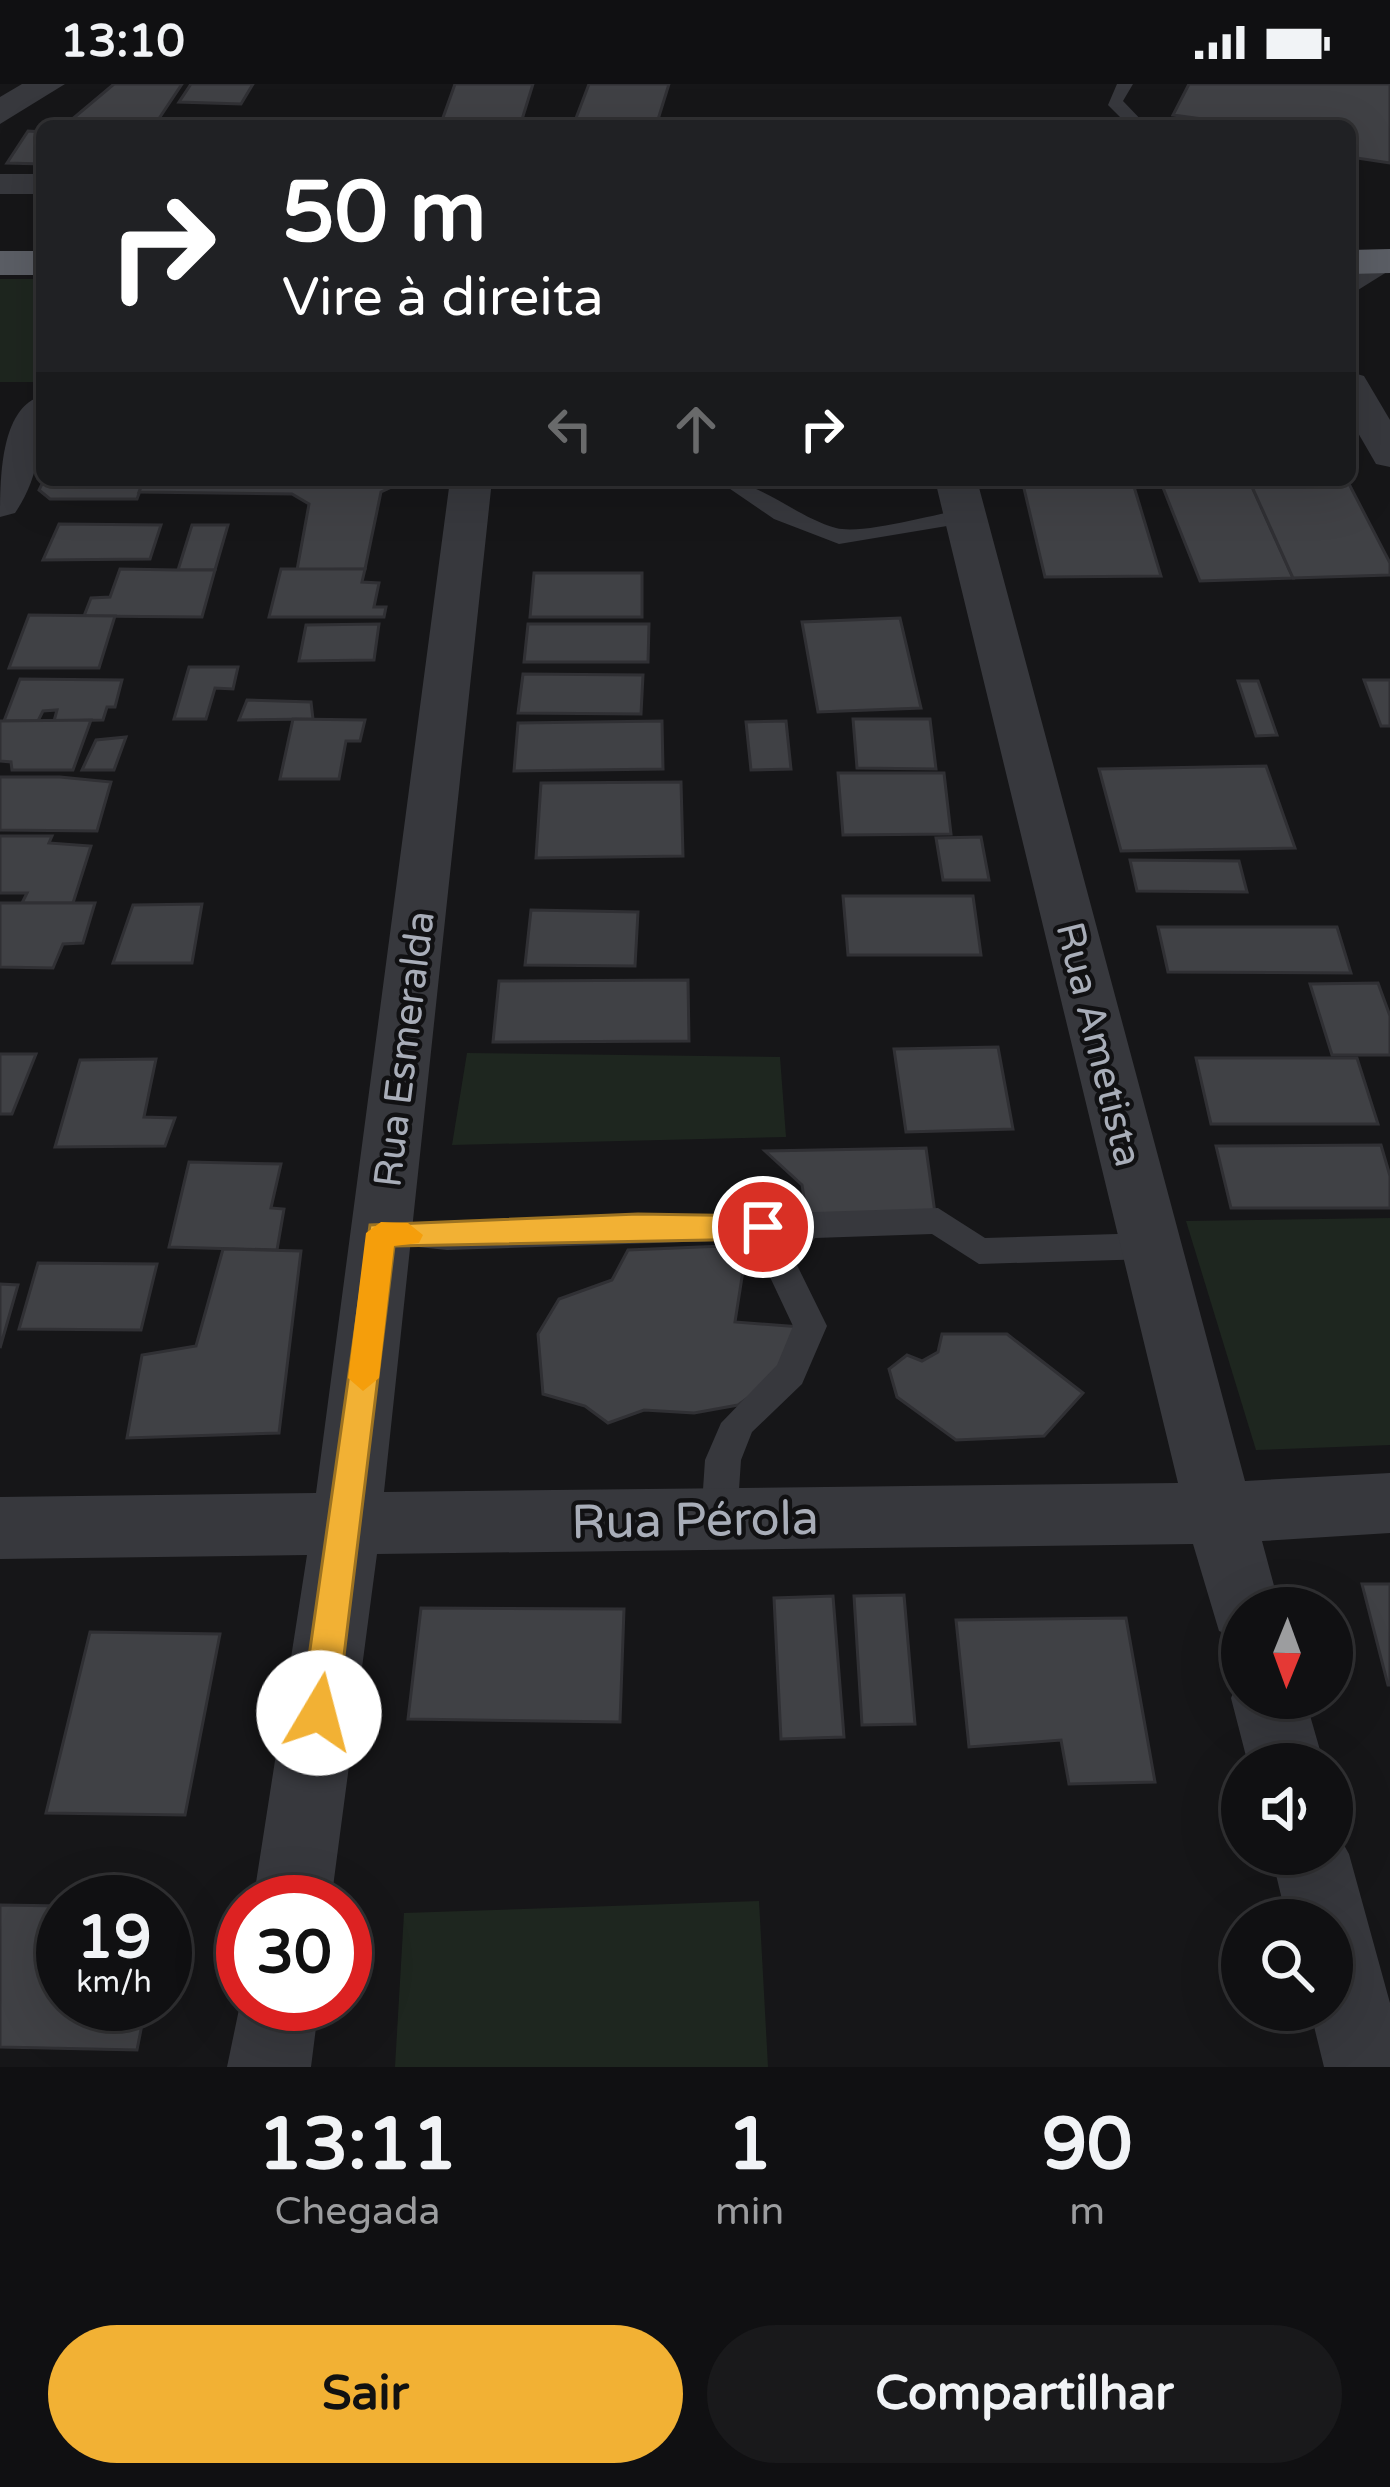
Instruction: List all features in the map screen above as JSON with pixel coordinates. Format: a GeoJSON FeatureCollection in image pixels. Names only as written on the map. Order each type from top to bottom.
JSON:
{"type":"FeatureCollection","features":[{"type":"Feature","properties":{"kind":"highway"},"geometry":{"type":"LineString","coordinates":[[0,263],[36,263]]}},
{"type":"Feature","properties":{"kind":"street"},"geometry":{"type":"LineString","coordinates":[[0,113],[47,84]]}},
{"type":"Feature","properties":{"kind":"street"},"geometry":{"type":"LineString","coordinates":[[0,184],[36,184]]}},
{"type":"Feature","properties":{"kind":"street"},"geometry":{"type":"LineString","coordinates":[[1361,389],[1390,455]]}},
{"type":"Feature","properties":{"kind":"street"},"geometry":{"type":"LineString","coordinates":[[0,394],[36,394]]}},
{"type":"Feature","properties":{"kind":"street"},"geometry":{"type":"LineString","coordinates":[[0,504],[36,422]]}},
{"type":"Feature","properties":{"kind":"street","name":"Rua Esmeralda"},"geometry":{"type":"LineString","coordinates":[[296,1875],[346,1524],[470,486]]}},
{"type":"Feature","properties":{"kind":"street","name":"Rua Ametista"},"geometry":{"type":"LineString","coordinates":[[960,498],[1238,1587]]}},
{"type":"Feature","properties":{"kind":"street","name":"Rua Pérola"},"geometry":{"type":"LineString","coordinates":[[0,1528],[1219,1513],[1390,1504]]}},
{"type":"Feature","properties":{"kind":"street"},"geometry":{"type":"LineString","coordinates":[[1353,2018],[1366,2067]]}},
{"type":"Feature","properties":{"kind":"street"},"geometry":{"type":"LineString","coordinates":[[269,2067],[274,2031]]}},
{"type":"Feature","properties":{"kind":"lane"},"geometry":{"type":"LineString","coordinates":[[1126,84],[1114,102],[1133,120]]}},
{"type":"Feature","properties":{"kind":"lane"},"geometry":{"type":"LineString","coordinates":[[738,486],[782,514],[838,537],[960,498]]}},
{"type":"Feature","properties":{"kind":"lane"},"geometry":{"type":"LineString","coordinates":[[381,1233],[804,1228],[938,1221],[980,1251],[1151,1246]]}},
{"type":"Feature","properties":{"kind":"lane"},"geometry":{"type":"LineString","coordinates":[[719,1519],[723,1460],[738,1423],[790,1374],[810,1326],[777,1258],[804,1228]]}},
{"type":"Feature","properties":{"kind":"shaded area"},"geometry":{"type":"Polygon","coordinates":[[[0,279],[36,279],[36,382],[0,382],[0,279]]]}},
{"type":"Feature","properties":{"kind":"shaded area"},"geometry":{"type":"Polygon","coordinates":[[[467,1053],[780,1057],[786,1137],[452,1145],[467,1053]]]}},
{"type":"Feature","properties":{"kind":"shaded area"},"geometry":{"type":"Polygon","coordinates":[[[1390,1218],[1390,1445],[1256,1450],[1186,1221],[1390,1218]]]}},
{"type":"Feature","properties":{"kind":"shaded area"},"geometry":{"type":"Polygon","coordinates":[[[759,1901],[768,2067],[395,2067],[404,1913],[759,1901]]]}},
{"type":"Feature","properties":{"kind":"building"},"geometry":{"type":"Polygon","coordinates":[[[114,84],[182,84],[158,120],[71,120],[114,84]]]}},
{"type":"Feature","properties":{"kind":"building"},"geometry":{"type":"Polygon","coordinates":[[[191,84],[253,84],[241,104],[179,102],[191,84]]]}},
{"type":"Feature","properties":{"kind":"building"},"geometry":{"type":"Polygon","coordinates":[[[455,84],[533,84],[522,120],[442,120],[455,84]]]}},
{"type":"Feature","properties":{"kind":"building"},"geometry":{"type":"Polygon","coordinates":[[[589,84],[669,84],[658,120],[575,120],[589,84]]]}},
{"type":"Feature","properties":{"kind":"building"},"geometry":{"type":"Polygon","coordinates":[[[1189,84],[1390,84],[1390,163],[1356,158],[1356,120],[1210,120],[1173,115],[1189,84]]]}},
{"type":"Feature","properties":{"kind":"building"},"geometry":{"type":"Polygon","coordinates":[[[28,131],[36,132],[36,164],[7,163],[28,131]]]}},
{"type":"Feature","properties":{"kind":"building"},"geometry":{"type":"Polygon","coordinates":[[[41,486],[142,486],[137,499],[50,499],[39,490],[41,486]]]}},
{"type":"Feature","properties":{"kind":"building"},"geometry":{"type":"Polygon","coordinates":[[[142,486],[394,486],[381,492],[365,569],[297,570],[309,504],[292,494],[139,492],[142,486]]]}},
{"type":"Feature","properties":{"kind":"building"},"geometry":{"type":"Polygon","coordinates":[[[1023,486],[1134,486],[1161,576],[1045,577],[1023,486]]]}},
{"type":"Feature","properties":{"kind":"building"},"geometry":{"type":"Polygon","coordinates":[[[1162,486],[1252,486],[1293,578],[1200,581],[1162,486]]]}},
{"type":"Feature","properties":{"kind":"building"},"geometry":{"type":"Polygon","coordinates":[[[1252,486],[1350,486],[1390,563],[1390,575],[1293,578],[1252,486]]]}},
{"type":"Feature","properties":{"kind":"building"},"geometry":{"type":"Polygon","coordinates":[[[59,524],[161,525],[150,559],[43,560],[59,524]]]}},
{"type":"Feature","properties":{"kind":"building"},"geometry":{"type":"Polygon","coordinates":[[[192,525],[228,525],[215,570],[178,570],[192,525]]]}},
{"type":"Feature","properties":{"kind":"building"},"geometry":{"type":"Polygon","coordinates":[[[120,569],[215,570],[202,617],[84,616],[91,598],[110,597],[120,569]]]}},
{"type":"Feature","properties":{"kind":"building"},"geometry":{"type":"Polygon","coordinates":[[[281,569],[365,569],[362,582],[379,583],[374,607],[386,607],[384,617],[269,617],[281,569]]]}},
{"type":"Feature","properties":{"kind":"building"},"geometry":{"type":"Polygon","coordinates":[[[534,573],[642,573],[642,617],[530,617],[534,573]]]}},
{"type":"Feature","properties":{"kind":"building"},"geometry":{"type":"Polygon","coordinates":[[[29,615],[115,616],[99,668],[9,668],[29,615]]]}},
{"type":"Feature","properties":{"kind":"building"},"geometry":{"type":"Polygon","coordinates":[[[900,618],[921,708],[818,712],[802,622],[900,618]]]}},
{"type":"Feature","properties":{"kind":"building"},"geometry":{"type":"Polygon","coordinates":[[[379,624],[374,660],[299,661],[306,625],[379,624]]]}},
{"type":"Feature","properties":{"kind":"building"},"geometry":{"type":"Polygon","coordinates":[[[528,624],[649,624],[648,662],[524,662],[528,624]]]}},
{"type":"Feature","properties":{"kind":"building"},"geometry":{"type":"Polygon","coordinates":[[[189,667],[238,667],[233,689],[215,688],[206,719],[174,719],[189,667]]]}},
{"type":"Feature","properties":{"kind":"building"},"geometry":{"type":"Polygon","coordinates":[[[523,674],[643,675],[641,714],[518,713],[523,674]]]}},
{"type":"Feature","properties":{"kind":"building"},"geometry":{"type":"Polygon","coordinates":[[[20,679],[122,680],[115,707],[107,707],[103,720],[54,721],[57,710],[43,711],[38,721],[4,721],[20,679]]]}},
{"type":"Feature","properties":{"kind":"building"},"geometry":{"type":"Polygon","coordinates":[[[1364,680],[1390,680],[1390,726],[1381,726],[1364,680]]]}},
{"type":"Feature","properties":{"kind":"building"},"geometry":{"type":"Polygon","coordinates":[[[1238,681],[1258,681],[1277,735],[1256,736],[1238,681]]]}},
{"type":"Feature","properties":{"kind":"building"},"geometry":{"type":"Polygon","coordinates":[[[247,700],[311,702],[313,719],[239,720],[247,700]]]}},
{"type":"Feature","properties":{"kind":"building"},"geometry":{"type":"Polygon","coordinates":[[[293,719],[365,720],[360,741],[346,741],[339,779],[280,779],[293,719]]]}},
{"type":"Feature","properties":{"kind":"building"},"geometry":{"type":"Polygon","coordinates":[[[853,719],[930,719],[936,769],[857,768],[853,719]]]}},
{"type":"Feature","properties":{"kind":"building"},"geometry":{"type":"Polygon","coordinates":[[[91,720],[73,770],[12,770],[11,762],[0,761],[0,721],[91,720]]]}},
{"type":"Feature","properties":{"kind":"building"},"geometry":{"type":"Polygon","coordinates":[[[662,721],[663,769],[514,771],[518,723],[662,721]]]}},
{"type":"Feature","properties":{"kind":"building"},"geometry":{"type":"Polygon","coordinates":[[[786,721],[791,769],[751,770],[746,722],[786,721]]]}},
{"type":"Feature","properties":{"kind":"building"},"geometry":{"type":"Polygon","coordinates":[[[126,737],[114,770],[82,770],[96,740],[126,737]]]}},
{"type":"Feature","properties":{"kind":"building"},"geometry":{"type":"Polygon","coordinates":[[[1266,766],[1295,848],[1121,851],[1099,769],[1266,766]]]}},
{"type":"Feature","properties":{"kind":"building"},"geometry":{"type":"Polygon","coordinates":[[[838,773],[944,773],[951,834],[843,835],[838,773]]]}},
{"type":"Feature","properties":{"kind":"building"},"geometry":{"type":"Polygon","coordinates":[[[0,777],[111,782],[97,831],[0,830],[0,777]]]}},
{"type":"Feature","properties":{"kind":"building"},"geometry":{"type":"Polygon","coordinates":[[[681,782],[683,856],[536,858],[541,783],[681,782]]]}},
{"type":"Feature","properties":{"kind":"building"},"geometry":{"type":"Polygon","coordinates":[[[0,836],[52,836],[49,843],[91,846],[73,903],[22,903],[27,893],[0,893],[0,836]]]}},
{"type":"Feature","properties":{"kind":"building"},"geometry":{"type":"Polygon","coordinates":[[[981,837],[989,880],[943,880],[936,838],[981,837]]]}},
{"type":"Feature","properties":{"kind":"building"},"geometry":{"type":"Polygon","coordinates":[[[1130,860],[1239,861],[1247,892],[1137,891],[1130,860]]]}},
{"type":"Feature","properties":{"kind":"building"},"geometry":{"type":"Polygon","coordinates":[[[843,896],[973,896],[981,955],[848,955],[843,896]]]}},
{"type":"Feature","properties":{"kind":"building"},"geometry":{"type":"Polygon","coordinates":[[[0,903],[95,903],[83,943],[63,944],[53,968],[0,967],[0,903]]]}},
{"type":"Feature","properties":{"kind":"building"},"geometry":{"type":"Polygon","coordinates":[[[202,904],[192,963],[113,963],[133,905],[202,904]]]}},
{"type":"Feature","properties":{"kind":"building"},"geometry":{"type":"Polygon","coordinates":[[[531,910],[638,912],[635,966],[525,965],[531,910]]]}},
{"type":"Feature","properties":{"kind":"building"},"geometry":{"type":"Polygon","coordinates":[[[1158,927],[1337,927],[1351,973],[1168,972],[1158,927]]]}},
{"type":"Feature","properties":{"kind":"building"},"geometry":{"type":"Polygon","coordinates":[[[688,980],[689,1041],[493,1042],[499,981],[688,980]]]}},
{"type":"Feature","properties":{"kind":"building"},"geometry":{"type":"Polygon","coordinates":[[[1378,983],[1390,1016],[1390,1055],[1332,1055],[1310,984],[1378,983]]]}},
{"type":"Feature","properties":{"kind":"building"},"geometry":{"type":"Polygon","coordinates":[[[998,1047],[1013,1129],[906,1132],[894,1049],[998,1047]]]}},
{"type":"Feature","properties":{"kind":"building"},"geometry":{"type":"Polygon","coordinates":[[[0,1054],[36,1054],[12,1114],[0,1114],[0,1054]]]}},
{"type":"Feature","properties":{"kind":"building"},"geometry":{"type":"Polygon","coordinates":[[[1196,1058],[1357,1058],[1378,1124],[1211,1124],[1196,1058]]]}},
{"type":"Feature","properties":{"kind":"building"},"geometry":{"type":"Polygon","coordinates":[[[156,1059],[144,1117],[175,1118],[165,1146],[55,1147],[80,1060],[156,1059]]]}},
{"type":"Feature","properties":{"kind":"building"},"geometry":{"type":"Polygon","coordinates":[[[1381,1145],[1390,1176],[1390,1208],[1231,1208],[1216,1146],[1381,1145]]]}},
{"type":"Feature","properties":{"kind":"building"},"geometry":{"type":"Polygon","coordinates":[[[926,1148],[935,1213],[807,1217],[802,1185],[765,1151],[926,1148]]]}},
{"type":"Feature","properties":{"kind":"building"},"geometry":{"type":"Polygon","coordinates":[[[189,1162],[281,1164],[271,1208],[284,1209],[277,1250],[169,1247],[189,1162]]]}},
{"type":"Feature","properties":{"kind":"building"},"geometry":{"type":"Polygon","coordinates":[[[747,1245],[735,1322],[802,1327],[773,1380],[738,1405],[694,1413],[644,1410],[608,1423],[585,1406],[543,1394],[538,1334],[559,1299],[612,1280],[628,1250],[747,1245]]]}},
{"type":"Feature","properties":{"kind":"building"},"geometry":{"type":"Polygon","coordinates":[[[223,1249],[301,1251],[279,1433],[127,1438],[142,1355],[196,1346],[223,1249]]]}},
{"type":"Feature","properties":{"kind":"building"},"geometry":{"type":"Polygon","coordinates":[[[38,1263],[157,1264],[141,1330],[19,1329],[38,1263]]]}},
{"type":"Feature","properties":{"kind":"building"},"geometry":{"type":"Polygon","coordinates":[[[0,1284],[18,1285],[0,1348],[0,1284]]]}},
{"type":"Feature","properties":{"kind":"building"},"geometry":{"type":"Polygon","coordinates":[[[942,1334],[1007,1334],[1083,1393],[1044,1436],[956,1440],[897,1397],[889,1369],[907,1355],[922,1361],[938,1352],[942,1334]]]}},
{"type":"Feature","properties":{"kind":"building"},"geometry":{"type":"Polygon","coordinates":[[[1362,1584],[1390,1584],[1390,1685],[1388,1685],[1362,1584]]]}},
{"type":"Feature","properties":{"kind":"building"},"geometry":{"type":"Polygon","coordinates":[[[904,1595],[915,1724],[862,1725],[854,1596],[904,1595]]]}},
{"type":"Feature","properties":{"kind":"building"},"geometry":{"type":"Polygon","coordinates":[[[833,1596],[844,1737],[781,1739],[774,1598],[833,1596]]]}},
{"type":"Feature","properties":{"kind":"building"},"geometry":{"type":"Polygon","coordinates":[[[421,1608],[624,1609],[620,1722],[408,1719],[421,1608]]]}},
{"type":"Feature","properties":{"kind":"building"},"geometry":{"type":"Polygon","coordinates":[[[1126,1618],[1155,1782],[1069,1784],[1061,1740],[969,1747],[956,1620],[1126,1618]]]}},
{"type":"Feature","properties":{"kind":"building"},"geometry":{"type":"Polygon","coordinates":[[[90,1632],[220,1634],[185,1815],[46,1813],[90,1632]]]}},
{"type":"Feature","properties":{"kind":"building"},"geometry":{"type":"Polygon","coordinates":[[[0,1905],[36,1906],[36,2031],[141,2031],[137,2050],[0,2047],[0,1905]]]}},
{"type":"Feature","properties":{"kind":"slow traffic"},"geometry":{"type":"LineString","coordinates":[[363,1378],[381,1233],[408,1235]]}},
{"type":"Feature","properties":{"kind":"route"},"geometry":{"type":"LineString","coordinates":[[319,1713],[381,1233],[447,1237],[638,1226],[763,1227]]}}]}
